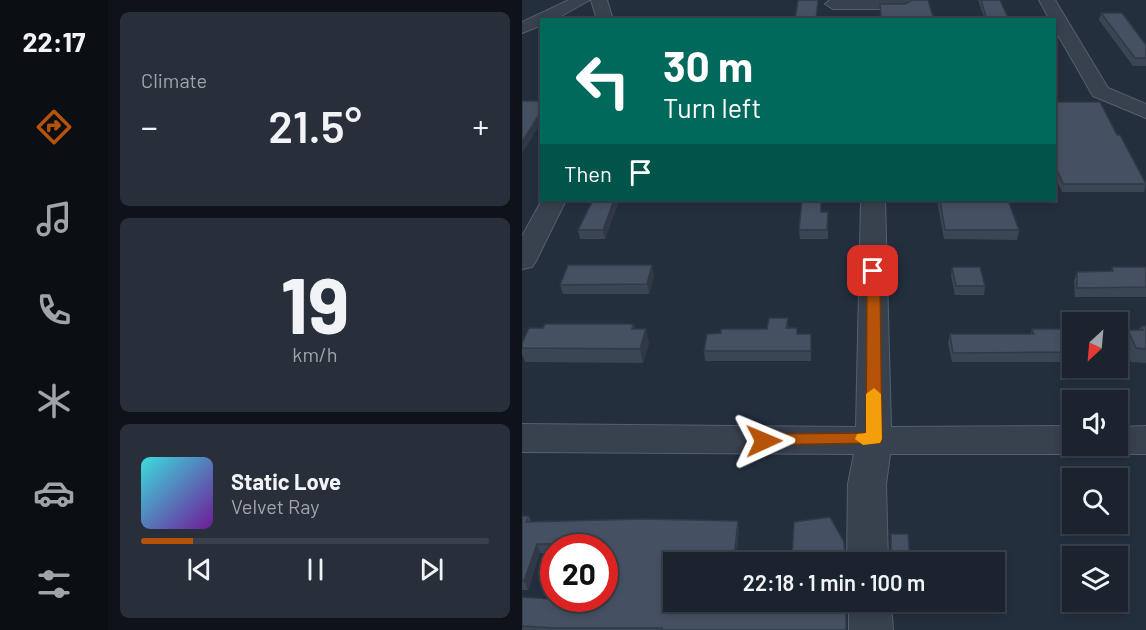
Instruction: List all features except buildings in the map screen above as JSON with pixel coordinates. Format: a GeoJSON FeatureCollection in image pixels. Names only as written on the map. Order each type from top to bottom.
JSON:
{"type":"FeatureCollection","features":[{"type":"Feature","properties":{"kind":"lane"},"geometry":{"type":"LineString","coordinates":[[522,12],[576,0]]}},
{"type":"Feature","properties":{"kind":"lane"},"geometry":{"type":"LineString","coordinates":[[543,18],[582,0]]}},
{"type":"Feature","properties":{"kind":"lane"},"geometry":{"type":"LineString","coordinates":[[599,0],[604,18]]}},
{"type":"Feature","properties":{"kind":"lane"},"geometry":{"type":"LineString","coordinates":[[1047,0],[1100,92],[1146,112]]}},
{"type":"Feature","properties":{"kind":"lane"},"geometry":{"type":"LineString","coordinates":[[833,4],[867,8],[905,4]]}},
{"type":"Feature","properties":{"kind":"lane"},"geometry":{"type":"LineString","coordinates":[[522,28],[540,20]]}},
{"type":"Feature","properties":{"kind":"lane"},"geometry":{"type":"LineString","coordinates":[[522,261],[553,201]]}},
{"type":"Feature","properties":{"kind":"lane"},"geometry":{"type":"LineString","coordinates":[[868,552],[867,484],[874,439],[873,201]]}},
{"type":"Feature","properties":{"kind":"lane"},"geometry":{"type":"LineString","coordinates":[[522,438],[675,442],[874,439],[1062,440]]}},
{"type":"Feature","properties":{"kind":"lane"},"geometry":{"type":"LineString","coordinates":[[1128,440],[1146,440]]}},
{"type":"Feature","properties":{"kind":"lane"},"geometry":{"type":"LineString","coordinates":[[870,612],[870,630]]}},
{"type":"Feature","properties":{"kind":"slow traffic"},"geometry":{"type":"LineString","coordinates":[[863,439],[874,439],[874,394]]}},
{"type":"Feature","properties":{"kind":"route"},"geometry":{"type":"LineString","coordinates":[[764,441],[874,439],[873,271]]}}]}
